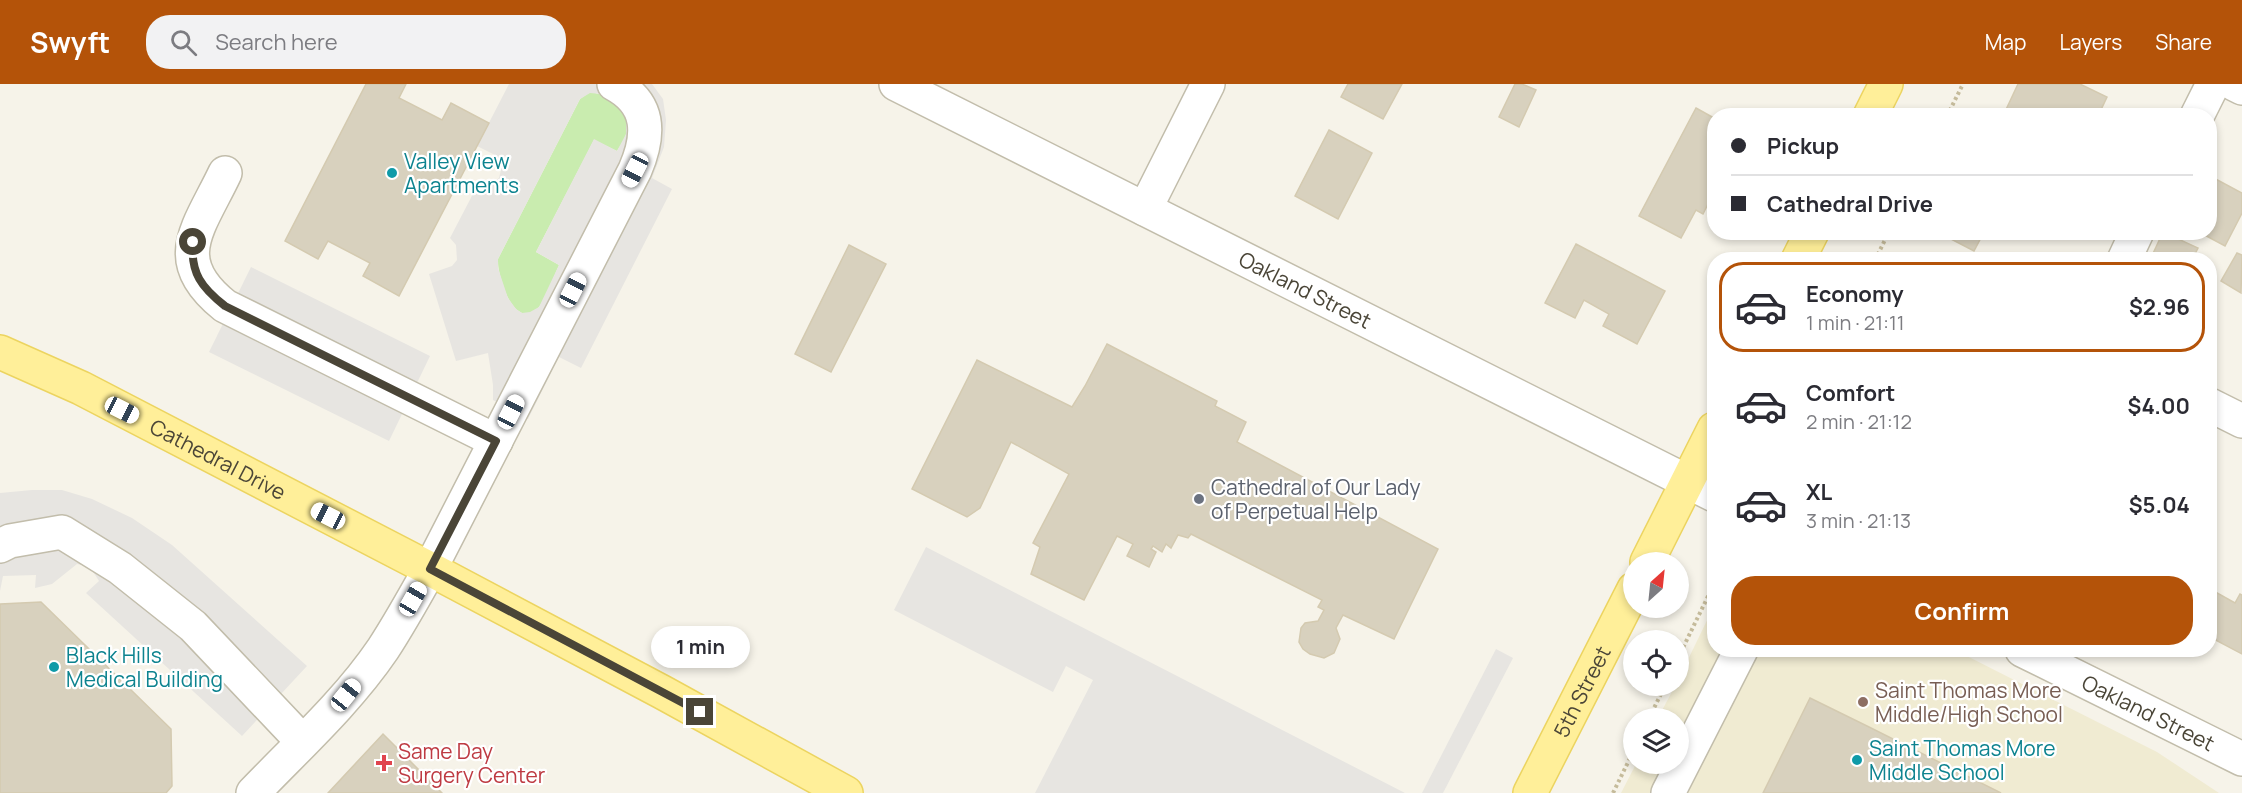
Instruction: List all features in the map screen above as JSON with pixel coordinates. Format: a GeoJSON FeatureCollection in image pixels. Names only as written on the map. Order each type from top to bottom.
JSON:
{"type":"FeatureCollection","features":[{"type":"Feature","properties":{"kind":"main road"},"geometry":{"type":"LineString","coordinates":[[1874,108],[1886,84]]}},
{"type":"Feature","properties":{"kind":"main road","name":"Cathedral Drive"},"geometry":{"type":"LineString","coordinates":[[0,352],[81,388],[430,569],[846,793]]}},
{"type":"Feature","properties":{"kind":"main road"},"geometry":{"type":"LineString","coordinates":[[1654,552],[1701,488],[1707,461]]}},
{"type":"Feature","properties":{"kind":"main road","name":"5th Street"},"geometry":{"type":"LineString","coordinates":[[1530,793],[1623,611]]}},
{"type":"Feature","properties":{"kind":"street"},"geometry":{"type":"LineString","coordinates":[[253,793],[346,695],[376,658],[430,569],[496,441],[643,151],[645,128],[640,107],[627,91],[614,84]]}},
{"type":"Feature","properties":{"kind":"street","name":"Oakland Street"},"geometry":{"type":"LineString","coordinates":[[896,84],[1701,488]]}},
{"type":"Feature","properties":{"kind":"street"},"geometry":{"type":"LineString","coordinates":[[1145,209],[1208,84]]}},
{"type":"Feature","properties":{"kind":"street"},"geometry":{"type":"LineString","coordinates":[[2201,108],[2213,84]]}},
{"type":"Feature","properties":{"kind":"street"},"geometry":{"type":"LineString","coordinates":[[2234,84],[2242,88]]}},
{"type":"Feature","properties":{"kind":"street"},"geometry":{"type":"LineString","coordinates":[[225,173],[193,242],[191,258],[197,276],[208,292],[225,306],[496,441]]}},
{"type":"Feature","properties":{"kind":"street"},"geometry":{"type":"LineString","coordinates":[[2217,408],[2242,421]]}},
{"type":"Feature","properties":{"kind":"street"},"geometry":{"type":"LineString","coordinates":[[0,546],[10,541],[62,532],[120,568],[193,626],[303,741]]}},
{"type":"Feature","properties":{"kind":"street"},"geometry":{"type":"LineString","coordinates":[[1668,793],[1737,657]]}},
{"type":"Feature","properties":{"kind":"street","name":"Oakland Street"},"geometry":{"type":"LineString","coordinates":[[2036,657],[2242,759]]}},
{"type":"Feature","properties":{"kind":"path"},"geometry":{"type":"LineString","coordinates":[[1951,108],[1963,84]]}},
{"type":"Feature","properties":{"kind":"path"},"geometry":{"type":"LineString","coordinates":[[1689,635],[1707,598]]}},
{"type":"Feature","properties":{"kind":"path"},"geometry":{"type":"LineString","coordinates":[[1613,793],[1623,773]]}},
{"type":"Feature","properties":{"kind":"shaded area"},"geometry":{"type":"Polygon","coordinates":[[[509,84],[652,84],[663,99],[666,120],[664,147],[652,178],[672,189],[581,368],[559,357],[528,419],[493,400],[488,353],[456,361],[429,274],[452,266],[457,260],[456,245],[450,238],[475,190],[499,178],[501,170],[499,161],[493,154],[477,146],[509,84]],[[590,93],[580,99],[498,259],[498,268],[508,298],[522,313],[539,307],[559,265],[536,252],[594,139],[617,151],[626,134],[626,118],[622,108],[613,99],[601,94],[590,93]]]}},
{"type":"Feature","properties":{"kind":"shaded area"},"geometry":{"type":"Polygon","coordinates":[[[251,267],[430,356],[389,441],[209,352],[251,267]]]}},
{"type":"Feature","properties":{"kind":"shaded area"},"geometry":{"type":"Polygon","coordinates":[[[62,490],[92,499],[132,518],[172,545],[307,666],[242,736],[86,593],[99,581],[90,567],[77,564],[52,584],[35,588],[36,575],[3,576],[0,591],[0,493],[62,490]]]}},
{"type":"Feature","properties":{"kind":"shaded area"},"geometry":{"type":"Polygon","coordinates":[[[926,547],[1405,793],[1035,793],[1093,680],[1066,666],[1053,692],[894,610],[926,547]]]}},
{"type":"Feature","properties":{"kind":"shaded area","name":"Saint Thomas More Middle/High School"},"geometry":{"type":"Polygon","coordinates":[[[1707,620],[1707,657],[1969,657],[2157,752],[2219,793],[1621,793],[1631,774],[1689,774],[1689,708],[1663,708],[1670,696],[1689,696],[1689,657],[1707,620]]]}},
{"type":"Feature","properties":{"kind":"shaded area"},"geometry":{"type":"Polygon","coordinates":[[[1496,649],[1513,658],[1443,793],[1422,793],[1496,649]]]}},
{"type":"Feature","properties":{"kind":"green space"},"geometry":{"type":"Polygon","coordinates":[[[590,92],[612,100],[623,111],[627,125],[624,141],[617,151],[594,140],[536,252],[559,265],[539,307],[530,313],[522,313],[515,308],[504,289],[498,259],[580,99],[590,92]]]}},
{"type":"Feature","properties":{"kind":"building","name":"Valley View Apartments"},"geometry":{"type":"Polygon","coordinates":[[[366,84],[406,84],[399,98],[442,120],[451,103],[489,123],[399,296],[363,276],[370,263],[328,241],[318,259],[285,241],[366,84]]]}},
{"type":"Feature","properties":{"kind":"building"},"geometry":{"type":"Polygon","coordinates":[[[1348,84],[1402,84],[1383,119],[1341,97],[1348,84]]]}},
{"type":"Feature","properties":{"kind":"building"},"geometry":{"type":"Polygon","coordinates":[[[1515,84],[1522,84],[1536,90],[1519,127],[1499,117],[1515,84]]]}},
{"type":"Feature","properties":{"kind":"building"},"geometry":{"type":"Polygon","coordinates":[[[2018,84],[2080,84],[2107,97],[2102,108],[2007,108],[2018,84]]]}},
{"type":"Feature","properties":{"kind":"building"},"geometry":{"type":"Polygon","coordinates":[[[1696,108],[1707,114],[1707,206],[1703,214],[1696,210],[1681,238],[1639,216],[1696,108]]]}},
{"type":"Feature","properties":{"kind":"building"},"geometry":{"type":"Polygon","coordinates":[[[1329,130],[1372,153],[1338,219],[1295,196],[1329,130]]]}},
{"type":"Feature","properties":{"kind":"building"},"geometry":{"type":"Polygon","coordinates":[[[2217,180],[2242,193],[2242,213],[2225,246],[2214,240],[2217,240],[2217,180]]]}},
{"type":"Feature","properties":{"kind":"building"},"geometry":{"type":"Polygon","coordinates":[[[1953,240],[1980,240],[1974,251],[1953,240]]]}},
{"type":"Feature","properties":{"kind":"building"},"geometry":{"type":"Polygon","coordinates":[[[2159,240],[2180,240],[2198,248],[2196,252],[2154,252],[2159,240]]]}},
{"type":"Feature","properties":{"kind":"building"},"geometry":{"type":"Polygon","coordinates":[[[1576,244],[1665,291],[1637,344],[1603,326],[1609,314],[1584,300],[1575,318],[1545,303],[1576,244]]]}},
{"type":"Feature","properties":{"kind":"building"},"geometry":{"type":"Polygon","coordinates":[[[849,245],[886,264],[831,372],[795,354],[849,245]]]}},
{"type":"Feature","properties":{"kind":"building"},"geometry":{"type":"Polygon","coordinates":[[[2237,253],[2242,255],[2241,293],[2221,281],[2237,253]]]}},
{"type":"Feature","properties":{"kind":"building","name":"Cathedral of Our Lady of Perpetual Help"},"geometry":{"type":"Polygon","coordinates":[[[1107,344],[1217,401],[1215,406],[1246,422],[1237,442],[1438,549],[1394,639],[1343,615],[1336,628],[1340,639],[1334,653],[1324,658],[1310,654],[1299,642],[1301,628],[1305,623],[1318,621],[1324,610],[1318,607],[1322,600],[1191,534],[1188,538],[1178,535],[1171,548],[1166,544],[1162,552],[1153,546],[1151,549],[1156,552],[1149,567],[1127,556],[1133,544],[1117,536],[1084,600],[1031,574],[1040,547],[1033,543],[1069,474],[1011,442],[980,508],[967,517],[912,489],[977,360],[1072,407],[1107,344]]]}},
{"type":"Feature","properties":{"kind":"building"},"geometry":{"type":"Polygon","coordinates":[[[2217,593],[2235,603],[2240,594],[2242,595],[2242,654],[2217,641],[2217,593]]]}},
{"type":"Feature","properties":{"kind":"building","name":"Black Hills Medical Building"},"geometry":{"type":"Polygon","coordinates":[[[41,602],[171,729],[172,786],[166,793],[0,793],[0,604],[41,602]]]}},
{"type":"Feature","properties":{"kind":"building","name":"Saint Thomas More Middle School"},"geometry":{"type":"Polygon","coordinates":[[[1810,698],[1867,726],[2001,793],[1763,793],[1810,698]]]}},
{"type":"Feature","properties":{"kind":"building","name":"Same Day Surgery Center"},"geometry":{"type":"Polygon","coordinates":[[[383,734],[442,793],[328,793],[383,734]]]}},
{"type":"Feature","properties":{"kind":"place","name":"Valley View Apartments"},"geometry":{"type":"Point","coordinates":[392,173]}},
{"type":"Feature","properties":{"kind":"place","name":"Cathedral of Our Lady of Perpetual Help"},"geometry":{"type":"Point","coordinates":[1199,499]}},
{"type":"Feature","properties":{"kind":"place","name":"Black Hills Medical Building"},"geometry":{"type":"Point","coordinates":[54,667]}},
{"type":"Feature","properties":{"kind":"place","name":"Saint Thomas More Middle/High School"},"geometry":{"type":"Point","coordinates":[1863,702]}},
{"type":"Feature","properties":{"kind":"place","name":"Saint Thomas More Middle School"},"geometry":{"type":"Point","coordinates":[1857,760]}},
{"type":"Feature","properties":{"kind":"place","name":"Same Day Surgery Center"},"geometry":{"type":"Point","coordinates":[384,763]}},
{"type":"Feature","properties":{"kind":"route"},"geometry":{"type":"LineString","coordinates":[[193,242],[191,258],[197,276],[208,292],[225,306],[496,441],[430,569],[700,712]]}}]}
